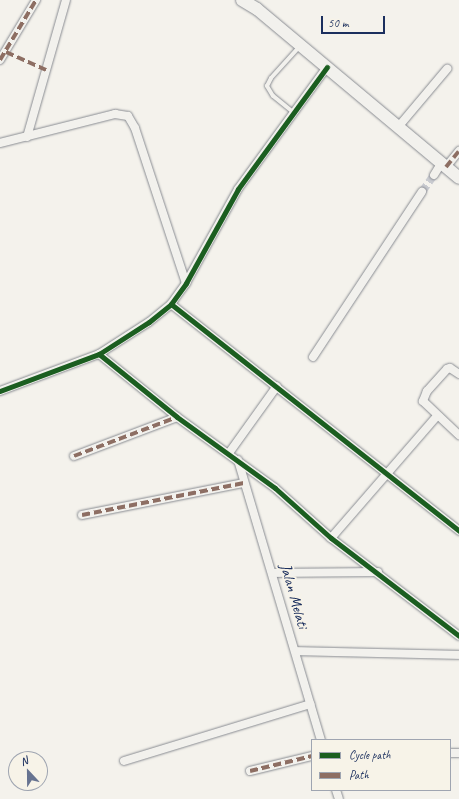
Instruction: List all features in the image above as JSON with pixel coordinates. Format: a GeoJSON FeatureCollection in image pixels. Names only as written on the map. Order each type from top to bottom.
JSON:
{"type":"FeatureCollection","features":[{"type":"Feature","properties":{"kind":"main road"},"geometry":{"type":"LineString","coordinates":[[242,0],[258,9],[459,178]]}},
{"type":"Feature","properties":{"kind":"street"},"geometry":{"type":"LineString","coordinates":[[0,60],[36,0]]}},
{"type":"Feature","properties":{"kind":"street"},"geometry":{"type":"LineString","coordinates":[[27,137],[66,0]]}},
{"type":"Feature","properties":{"kind":"street"},"geometry":{"type":"LineString","coordinates":[[0,391],[99,354],[149,322],[171,304],[186,283],[238,189],[327,67]]}},
{"type":"Feature","properties":{"kind":"street"},"geometry":{"type":"LineString","coordinates":[[399,126],[446,69]]}},
{"type":"Feature","properties":{"kind":"street"},"geometry":{"type":"LineString","coordinates":[[0,143],[115,114],[128,116],[135,128],[186,283]]}},
{"type":"Feature","properties":{"kind":"street"},"geometry":{"type":"LineString","coordinates":[[434,175],[459,151]]}},
{"type":"Feature","properties":{"kind":"street"},"geometry":{"type":"LineString","coordinates":[[313,358],[422,192]]}},
{"type":"Feature","properties":{"kind":"street"},"geometry":{"type":"LineString","coordinates":[[171,304],[277,386],[459,531]]}},
{"type":"Feature","properties":{"kind":"street"},"geometry":{"type":"LineString","coordinates":[[99,354],[177,417],[229,453],[275,488],[331,538],[378,572],[459,636]]}},
{"type":"Feature","properties":{"kind":"street"},"geometry":{"type":"LineString","coordinates":[[459,374],[450,368],[447,369],[423,398],[425,406],[459,435]]}},
{"type":"Feature","properties":{"kind":"street"},"geometry":{"type":"LineString","coordinates":[[229,453],[277,386]]}},
{"type":"Feature","properties":{"kind":"street"},"geometry":{"type":"LineString","coordinates":[[331,538],[437,416]]}},
{"type":"Feature","properties":{"kind":"street"},"geometry":{"type":"LineString","coordinates":[[74,456],[177,417]]}},
{"type":"Feature","properties":{"kind":"street","name":"Jalan Melati"},"geometry":{"type":"LineString","coordinates":[[238,460],[244,484],[296,651],[321,739]]}},
{"type":"Feature","properties":{"kind":"street"},"geometry":{"type":"LineString","coordinates":[[82,515],[244,484]]}},
{"type":"Feature","properties":{"kind":"street"},"geometry":{"type":"LineString","coordinates":[[272,573],[378,572]]}},
{"type":"Feature","properties":{"kind":"street"},"geometry":{"type":"LineString","coordinates":[[296,651],[459,655]]}},
{"type":"Feature","properties":{"kind":"street"},"geometry":{"type":"LineString","coordinates":[[124,761],[310,704]]}},
{"type":"Feature","properties":{"kind":"street"},"geometry":{"type":"LineString","coordinates":[[250,771],[311,756]]}},
{"type":"Feature","properties":{"kind":"lane"},"geometry":{"type":"LineString","coordinates":[[293,112],[273,96],[267,86],[271,78],[301,45]]}},
{"type":"Feature","properties":{"kind":"tunnel"},"geometry":{"type":"LineString","coordinates":[[422,192],[434,175]]}},
{"type":"Feature","properties":{"kind":"marked path"},"geometry":{"type":"LineString","coordinates":[[0,60],[36,0]]}},
{"type":"Feature","properties":{"kind":"marked path"},"geometry":{"type":"LineString","coordinates":[[6,52],[46,70]]}},
{"type":"Feature","properties":{"kind":"marked path"},"geometry":{"type":"LineString","coordinates":[[446,167],[459,151]]}},
{"type":"Feature","properties":{"kind":"marked path"},"geometry":{"type":"LineString","coordinates":[[74,456],[177,417]]}},
{"type":"Feature","properties":{"kind":"marked path"},"geometry":{"type":"LineString","coordinates":[[82,515],[244,483]]}},
{"type":"Feature","properties":{"kind":"marked path"},"geometry":{"type":"LineString","coordinates":[[250,771],[311,756]]}},
{"type":"Feature","properties":{"kind":"cycle path"},"geometry":{"type":"LineString","coordinates":[[0,391],[99,354],[149,322],[171,304],[186,283],[238,189],[327,67]]}},
{"type":"Feature","properties":{"kind":"cycle path"},"geometry":{"type":"LineString","coordinates":[[171,304],[459,531]]}},
{"type":"Feature","properties":{"kind":"cycle path"},"geometry":{"type":"LineString","coordinates":[[99,354],[177,417],[275,488],[331,538],[459,636]]}}]}
